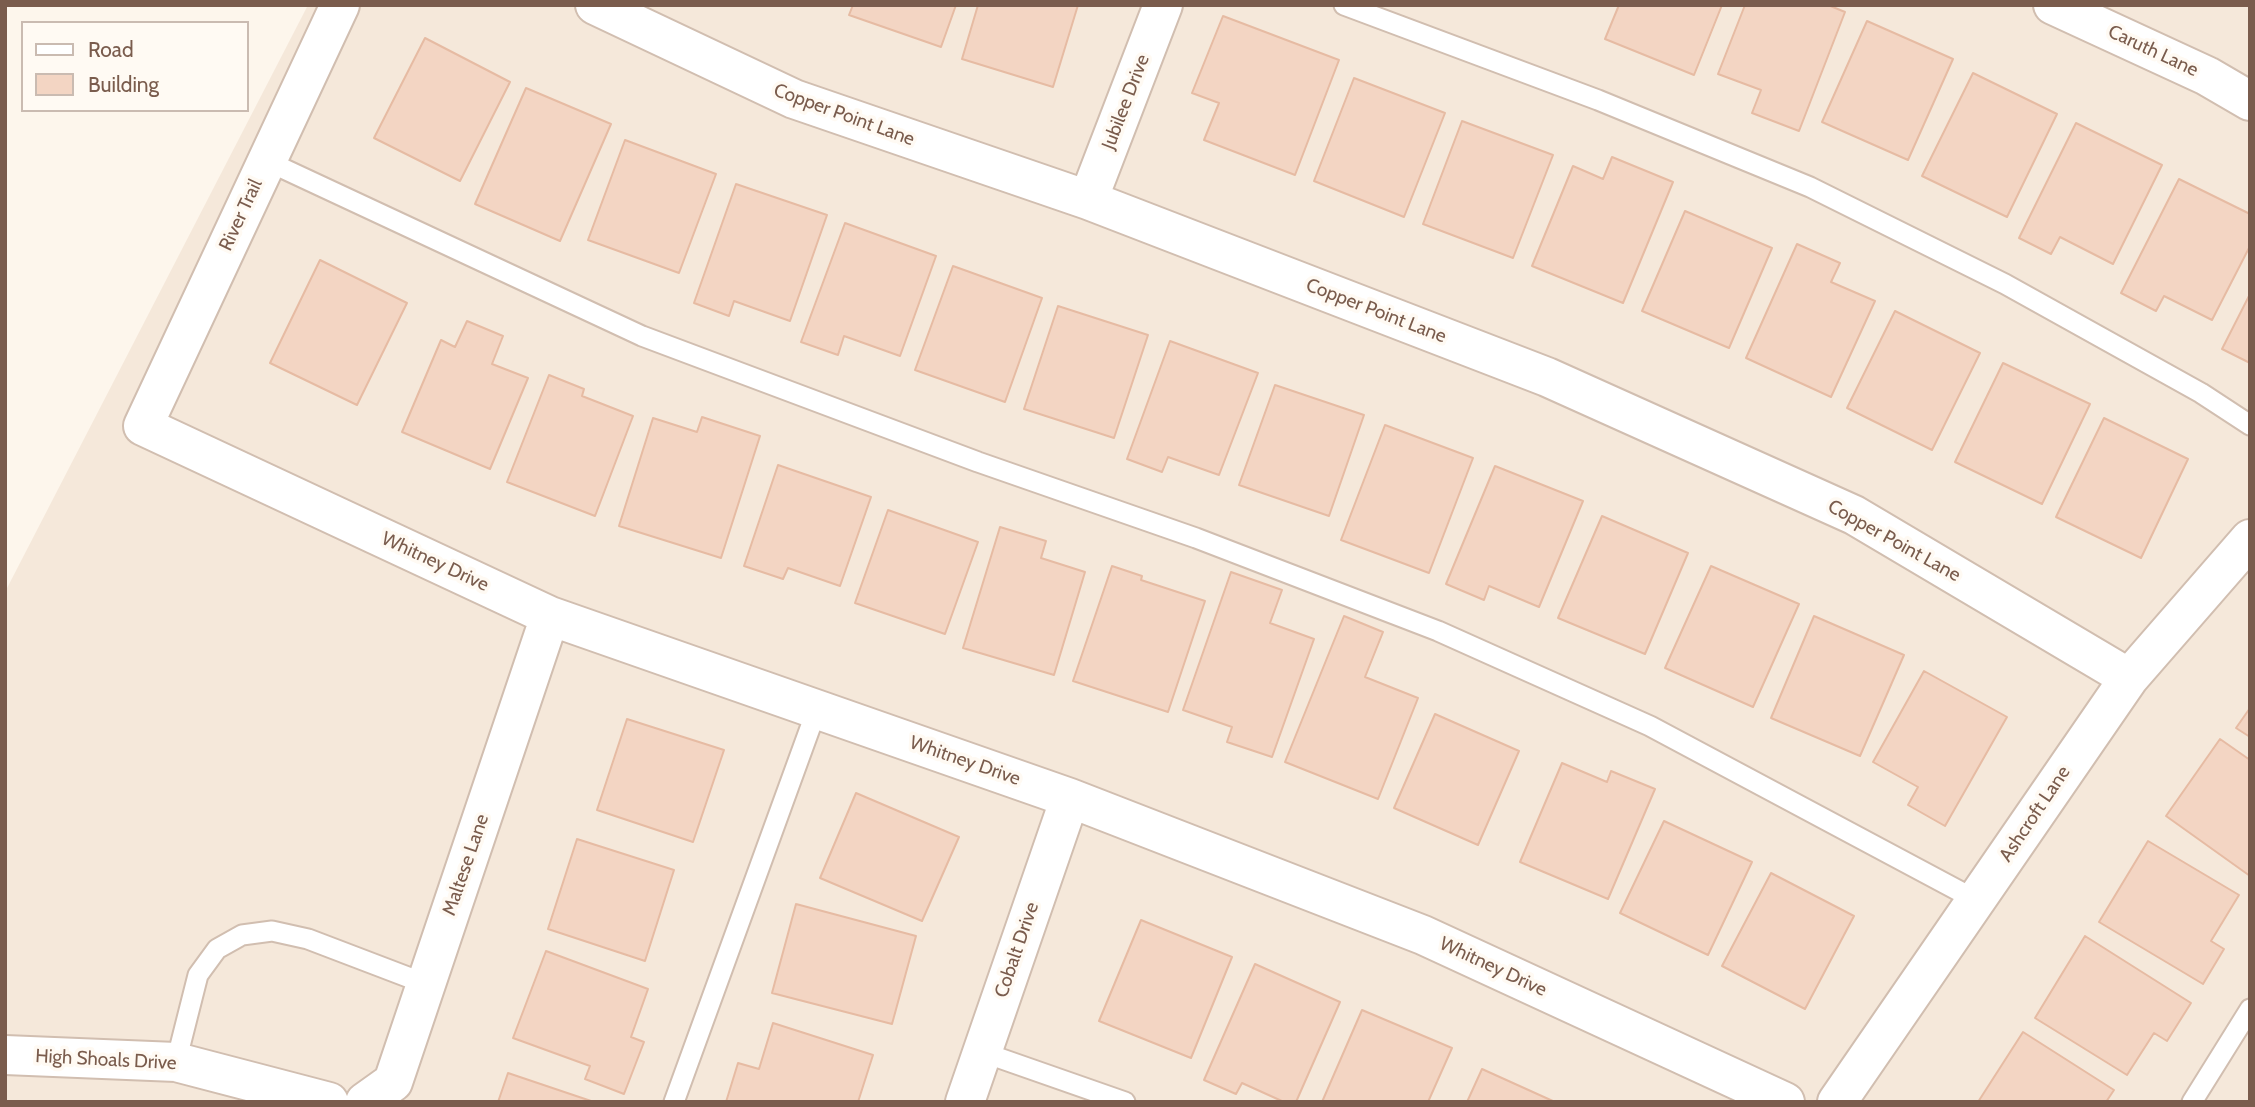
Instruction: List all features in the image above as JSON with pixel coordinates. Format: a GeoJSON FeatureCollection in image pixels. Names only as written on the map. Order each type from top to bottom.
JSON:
{"type":"FeatureCollection","features":[{"type":"Feature","properties":{"kind":"street","name":"River Trail"},"geometry":{"type":"LineString","coordinates":[[143,426],[340,5]]}},
{"type":"Feature","properties":{"kind":"street","name":"Copper Point Lane"},"geometry":{"type":"LineString","coordinates":[[595,5],[794,99],[1088,200],[1547,377],[1854,515],[2129,678]]}},
{"type":"Feature","properties":{"kind":"street","name":"Jubilee Drive"},"geometry":{"type":"LineString","coordinates":[[1088,200],[1163,5]]}},
{"type":"Feature","properties":{"kind":"street","name":"Caruth Lane"},"geometry":{"type":"LineString","coordinates":[[2053,5],[2207,76],[2250,101]]}},
{"type":"Feature","properties":{"kind":"street","name":"Whitney Drive"},"geometry":{"type":"LineString","coordinates":[[143,426],[550,616],[1070,798],[1423,935],[1785,1102]]}},
{"type":"Feature","properties":{"kind":"street","name":"Ashcroft Lane"},"geometry":{"type":"LineString","coordinates":[[1837,1102],[2129,678],[2250,539]]}},
{"type":"Feature","properties":{"kind":"street","name":"Maltese Lane"},"geometry":{"type":"LineString","coordinates":[[365,1102],[393,1082],[550,616]]}},
{"type":"Feature","properties":{"kind":"street","name":"Cobalt Drive"},"geometry":{"type":"LineString","coordinates":[[965,1102],[1070,798]]}},
{"type":"Feature","properties":{"kind":"street","name":"High Shoals Drive"},"geometry":{"type":"LineString","coordinates":[[5,1055],[176,1062],[329,1102]]}},
{"type":"Feature","properties":{"kind":"lane"},"geometry":{"type":"LineString","coordinates":[[1344,5],[1598,100],[1810,187],[2005,284],[2201,393],[2250,425]]}},
{"type":"Feature","properties":{"kind":"lane"},"geometry":{"type":"LineString","coordinates":[[267,160],[642,336],[978,462],[1196,538],[1438,631],[1650,726],[1976,900]]}},
{"type":"Feature","properties":{"kind":"lane"},"geometry":{"type":"LineString","coordinates":[[674,1102],[817,709]]}},
{"type":"Feature","properties":{"kind":"lane"},"geometry":{"type":"LineString","coordinates":[[176,1062],[198,975],[217,949],[242,936],[272,931],[308,939],[426,984]]}},
{"type":"Feature","properties":{"kind":"lane"},"geometry":{"type":"LineString","coordinates":[[2192,1102],[2250,1009]]}},
{"type":"Feature","properties":{"kind":"lane"},"geometry":{"type":"LineString","coordinates":[[982,1052],[1125,1102]]}},
{"type":"Feature","properties":{"kind":"shaded area"},"geometry":{"type":"Polygon","coordinates":[[[308,5],[2250,5],[2250,1102],[5,1102],[5,592],[308,5]]]}},
{"type":"Feature","properties":{"kind":"building"},"geometry":{"type":"Polygon","coordinates":[[[853,5],[956,5],[941,47],[849,15],[853,5]]]}},
{"type":"Feature","properties":{"kind":"building"},"geometry":{"type":"Polygon","coordinates":[[[978,5],[1078,5],[1053,87],[962,59],[978,5]]]}},
{"type":"Feature","properties":{"kind":"building"},"geometry":{"type":"Polygon","coordinates":[[[1619,5],[1722,5],[1694,75],[1605,39],[1619,5]]]}},
{"type":"Feature","properties":{"kind":"building"},"geometry":{"type":"Polygon","coordinates":[[[1745,5],[1828,5],[1845,12],[1799,131],[1752,113],[1761,90],[1718,74],[1745,5]]]}},
{"type":"Feature","properties":{"kind":"building"},"geometry":{"type":"Polygon","coordinates":[[[1223,16],[1339,60],[1295,175],[1204,140],[1219,103],[1192,93],[1223,16]]]}},
{"type":"Feature","properties":{"kind":"building"},"geometry":{"type":"Polygon","coordinates":[[[1867,21],[1953,59],[1908,160],[1822,122],[1867,21]]]}},
{"type":"Feature","properties":{"kind":"building"},"geometry":{"type":"Polygon","coordinates":[[[425,38],[510,82],[460,181],[374,138],[425,38]]]}},
{"type":"Feature","properties":{"kind":"building"},"geometry":{"type":"Polygon","coordinates":[[[1973,73],[2057,114],[2007,217],[1922,176],[1973,73]]]}},
{"type":"Feature","properties":{"kind":"building"},"geometry":{"type":"Polygon","coordinates":[[[1354,78],[1445,113],[1404,217],[1314,181],[1354,78]]]}},
{"type":"Feature","properties":{"kind":"building"},"geometry":{"type":"Polygon","coordinates":[[[526,88],[611,124],[560,241],[475,204],[526,88]]]}},
{"type":"Feature","properties":{"kind":"building"},"geometry":{"type":"Polygon","coordinates":[[[1462,121],[1553,155],[1513,258],[1423,224],[1462,121]]]}},
{"type":"Feature","properties":{"kind":"building"},"geometry":{"type":"Polygon","coordinates":[[[2076,123],[2162,165],[2113,264],[2060,237],[2051,254],[2019,238],[2076,123]]]}},
{"type":"Feature","properties":{"kind":"building"},"geometry":{"type":"Polygon","coordinates":[[[625,140],[716,174],[679,273],[588,240],[625,140]]]}},
{"type":"Feature","properties":{"kind":"building"},"geometry":{"type":"Polygon","coordinates":[[[1612,157],[1673,182],[1623,303],[1532,266],[1573,166],[1603,179],[1612,157]]]}},
{"type":"Feature","properties":{"kind":"building"},"geometry":{"type":"Polygon","coordinates":[[[2179,179],[2250,214],[2250,246],[2212,320],[2164,296],[2156,311],[2121,293],[2179,179]]]}},
{"type":"Feature","properties":{"kind":"building"},"geometry":{"type":"Polygon","coordinates":[[[736,184],[827,215],[790,321],[734,301],[729,316],[694,303],[736,184]]]}},
{"type":"Feature","properties":{"kind":"building"},"geometry":{"type":"Polygon","coordinates":[[[1685,211],[1772,248],[1729,348],[1642,311],[1685,211]]]}},
{"type":"Feature","properties":{"kind":"building"},"geometry":{"type":"Polygon","coordinates":[[[845,223],[936,256],[900,356],[844,336],[838,355],[801,342],[845,223]]]}},
{"type":"Feature","properties":{"kind":"building"},"geometry":{"type":"Polygon","coordinates":[[[1797,244],[1840,263],[1831,282],[1875,301],[1831,397],[1746,358],[1797,244]]]}},
{"type":"Feature","properties":{"kind":"building"},"geometry":{"type":"Polygon","coordinates":[[[320,260],[407,303],[357,405],[270,363],[320,260]]]}},
{"type":"Feature","properties":{"kind":"building"},"geometry":{"type":"Polygon","coordinates":[[[953,266],[1042,298],[1005,402],[915,370],[953,266]]]}},
{"type":"Feature","properties":{"kind":"building"},"geometry":{"type":"Polygon","coordinates":[[[2250,294],[2250,363],[2222,349],[2250,294]]]}},
{"type":"Feature","properties":{"kind":"building"},"geometry":{"type":"Polygon","coordinates":[[[1058,306],[1148,335],[1114,438],[1024,409],[1058,306]]]}},
{"type":"Feature","properties":{"kind":"building"},"geometry":{"type":"Polygon","coordinates":[[[1895,311],[1980,353],[1932,450],[1847,408],[1895,311]]]}},
{"type":"Feature","properties":{"kind":"building"},"geometry":{"type":"Polygon","coordinates":[[[467,321],[503,336],[492,364],[528,378],[490,469],[402,432],[441,340],[455,347],[467,321]]]}},
{"type":"Feature","properties":{"kind":"building"},"geometry":{"type":"Polygon","coordinates":[[[1170,341],[1258,373],[1219,475],[1168,457],[1162,472],[1127,459],[1170,341]]]}},
{"type":"Feature","properties":{"kind":"building"},"geometry":{"type":"Polygon","coordinates":[[[2003,363],[2090,404],[2042,504],[1955,462],[2003,363]]]}},
{"type":"Feature","properties":{"kind":"building"},"geometry":{"type":"Polygon","coordinates":[[[549,375],[584,389],[582,396],[633,416],[595,516],[507,482],[549,375]]]}},
{"type":"Feature","properties":{"kind":"building"},"geometry":{"type":"Polygon","coordinates":[[[1275,385],[1364,415],[1329,516],[1239,485],[1275,385]]]}},
{"type":"Feature","properties":{"kind":"building"},"geometry":{"type":"Polygon","coordinates":[[[702,417],[760,436],[721,558],[619,526],[653,418],[697,432],[702,417]]]}},
{"type":"Feature","properties":{"kind":"building"},"geometry":{"type":"Polygon","coordinates":[[[2104,418],[2188,459],[2141,558],[2056,517],[2104,418]]]}},
{"type":"Feature","properties":{"kind":"building"},"geometry":{"type":"Polygon","coordinates":[[[1385,425],[1473,458],[1429,573],[1341,540],[1385,425]]]}},
{"type":"Feature","properties":{"kind":"building"},"geometry":{"type":"Polygon","coordinates":[[[778,465],[871,497],[840,586],[788,568],[783,579],[744,566],[778,465]]]}},
{"type":"Feature","properties":{"kind":"building"},"geometry":{"type":"Polygon","coordinates":[[[1495,466],[1583,501],[1539,607],[1489,586],[1484,600],[1446,584],[1495,466]]]}},
{"type":"Feature","properties":{"kind":"building"},"geometry":{"type":"Polygon","coordinates":[[[888,510],[978,542],[945,634],[855,603],[888,510]]]}},
{"type":"Feature","properties":{"kind":"building"},"geometry":{"type":"Polygon","coordinates":[[[1602,516],[1688,553],[1645,654],[1558,618],[1602,516]]]}},
{"type":"Feature","properties":{"kind":"building"},"geometry":{"type":"Polygon","coordinates":[[[1000,527],[1046,541],[1041,558],[1085,572],[1054,675],[963,648],[1000,527]]]}},
{"type":"Feature","properties":{"kind":"building"},"geometry":{"type":"Polygon","coordinates":[[[1112,566],[1142,576],[1141,580],[1205,601],[1168,712],[1073,681],[1112,566]]]}},
{"type":"Feature","properties":{"kind":"building"},"geometry":{"type":"Polygon","coordinates":[[[1711,566],[1799,604],[1753,707],[1665,668],[1711,566]]]}},
{"type":"Feature","properties":{"kind":"building"},"geometry":{"type":"Polygon","coordinates":[[[1231,572],[1282,590],[1270,623],[1314,639],[1272,757],[1227,742],[1232,727],[1183,710],[1231,572]]]}},
{"type":"Feature","properties":{"kind":"building"},"geometry":{"type":"Polygon","coordinates":[[[1344,616],[1383,632],[1365,677],[1418,698],[1378,799],[1285,762],[1344,616]]]}},
{"type":"Feature","properties":{"kind":"building"},"geometry":{"type":"Polygon","coordinates":[[[1814,616],[1904,655],[1860,756],[1771,718],[1814,616]]]}},
{"type":"Feature","properties":{"kind":"building"},"geometry":{"type":"Polygon","coordinates":[[[1924,671],[2007,717],[1945,826],[1908,805],[1918,787],[1873,762],[1924,671]]]}},
{"type":"Feature","properties":{"kind":"building"},"geometry":{"type":"Polygon","coordinates":[[[2250,708],[2250,737],[2236,728],[2250,708]]]}},
{"type":"Feature","properties":{"kind":"building"},"geometry":{"type":"Polygon","coordinates":[[[1435,714],[1519,751],[1478,845],[1394,808],[1435,714]]]}},
{"type":"Feature","properties":{"kind":"building"},"geometry":{"type":"Polygon","coordinates":[[[627,719],[724,750],[693,842],[597,810],[627,719]]]}},
{"type":"Feature","properties":{"kind":"building"},"geometry":{"type":"Polygon","coordinates":[[[2220,739],[2250,760],[2250,876],[2166,816],[2220,739]]]}},
{"type":"Feature","properties":{"kind":"building"},"geometry":{"type":"Polygon","coordinates":[[[1562,763],[1607,782],[1611,771],[1655,789],[1608,899],[1520,862],[1562,763]]]}},
{"type":"Feature","properties":{"kind":"building"},"geometry":{"type":"Polygon","coordinates":[[[856,793],[959,837],[922,921],[820,878],[856,793]]]}},
{"type":"Feature","properties":{"kind":"building"},"geometry":{"type":"Polygon","coordinates":[[[1664,821],[1752,862],[1708,955],[1620,913],[1664,821]]]}},
{"type":"Feature","properties":{"kind":"building"},"geometry":{"type":"Polygon","coordinates":[[[577,839],[674,870],[645,961],[548,929],[577,839]]]}},
{"type":"Feature","properties":{"kind":"building"},"geometry":{"type":"Polygon","coordinates":[[[2148,841],[2239,895],[2211,941],[2224,949],[2203,984],[2099,922],[2148,841]]]}},
{"type":"Feature","properties":{"kind":"building"},"geometry":{"type":"Polygon","coordinates":[[[1771,873],[1854,916],[1805,1009],[1722,966],[1771,873]]]}},
{"type":"Feature","properties":{"kind":"building"},"geometry":{"type":"Polygon","coordinates":[[[796,904],[916,936],[892,1024],[772,993],[796,904]]]}},
{"type":"Feature","properties":{"kind":"building"},"geometry":{"type":"Polygon","coordinates":[[[1141,920],[1232,957],[1191,1058],[1099,1021],[1141,920]]]}},
{"type":"Feature","properties":{"kind":"building"},"geometry":{"type":"Polygon","coordinates":[[[2085,936],[2191,1003],[2167,1041],[2154,1033],[2127,1075],[2035,1018],[2085,936]]]}},
{"type":"Feature","properties":{"kind":"building"},"geometry":{"type":"Polygon","coordinates":[[[546,951],[648,989],[631,1037],[644,1042],[624,1094],[585,1079],[590,1066],[513,1038],[546,951]]]}},
{"type":"Feature","properties":{"kind":"building"},"geometry":{"type":"Polygon","coordinates":[[[1255,964],[1340,1002],[1296,1102],[1284,1102],[1242,1083],[1236,1094],[1204,1080],[1255,964]]]}},
{"type":"Feature","properties":{"kind":"building"},"geometry":{"type":"Polygon","coordinates":[[[1362,1010],[1452,1048],[1428,1102],[1322,1102],[1362,1010]]]}},
{"type":"Feature","properties":{"kind":"building"},"geometry":{"type":"Polygon","coordinates":[[[773,1023],[873,1055],[858,1102],[726,1102],[738,1063],[759,1069],[773,1023]]]}},
{"type":"Feature","properties":{"kind":"building"},"geometry":{"type":"Polygon","coordinates":[[[2023,1032],[2114,1090],[2106,1102],[1978,1102],[2023,1032]]]}},
{"type":"Feature","properties":{"kind":"building"},"geometry":{"type":"Polygon","coordinates":[[[1482,1069],[1555,1102],[1467,1102],[1482,1069]]]}},
{"type":"Feature","properties":{"kind":"building"},"geometry":{"type":"Polygon","coordinates":[[[508,1073],[594,1102],[498,1102],[508,1073]]]}}]}
